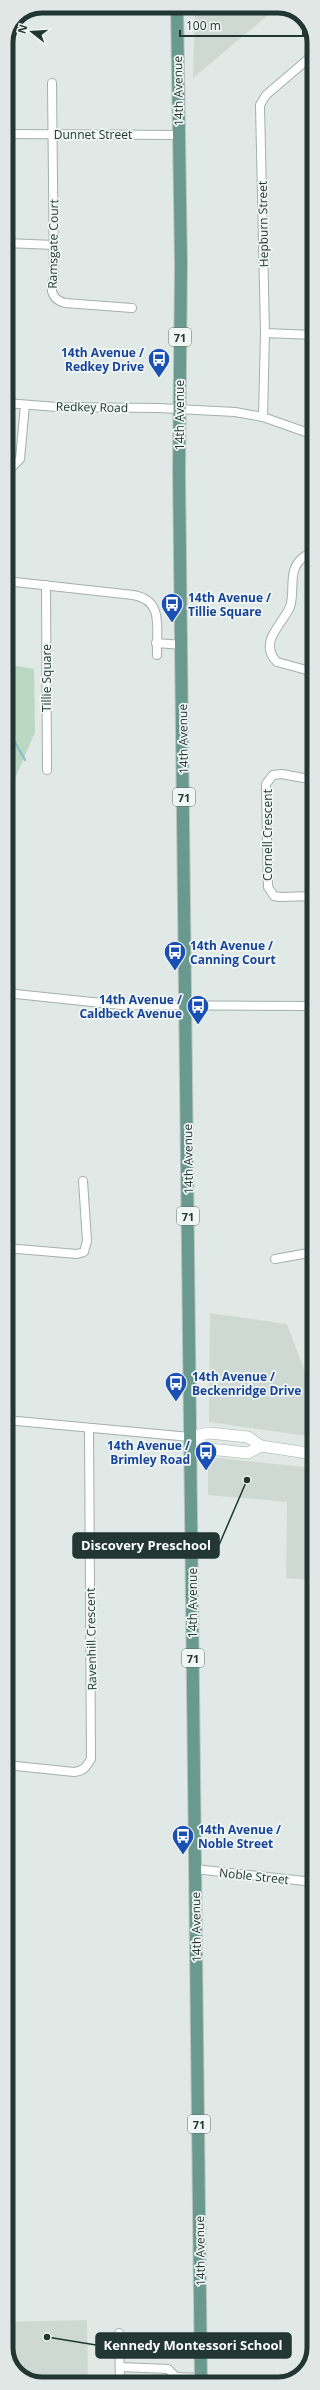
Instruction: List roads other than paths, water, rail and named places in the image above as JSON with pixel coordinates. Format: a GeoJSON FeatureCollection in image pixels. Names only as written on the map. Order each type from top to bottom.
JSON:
{"type":"FeatureCollection","features":[{"type":"Feature","properties":{"kind":"main road","name":"14th Avenue"},"geometry":{"type":"LineString","coordinates":[[177,13],[181,265],[179,409],[183,645],[190,1437],[202,2377]]}},
{"type":"Feature","properties":{"kind":"main road"},"geometry":{"type":"LineString","coordinates":[[190,1437],[209,1433],[248,1437],[260,1446],[307,1453]]}},
{"type":"Feature","properties":{"kind":"main road"},"geometry":{"type":"LineString","coordinates":[[190,1437],[209,1448],[248,1454],[260,1446]]}},
{"type":"Feature","properties":{"kind":"street","name":"Hepburn Street"},"geometry":{"type":"LineString","coordinates":[[263,417],[265,333],[260,105],[266,95],[307,60]]}},
{"type":"Feature","properties":{"kind":"street","name":"Ramsgate Court"},"geometry":{"type":"LineString","coordinates":[[52,83],[54,245],[54,276],[51,286],[52,294],[58,302],[132,308]]}},
{"type":"Feature","properties":{"kind":"street","name":"Dunnet Street"},"geometry":{"type":"LineString","coordinates":[[13,134],[180,135]]}},
{"type":"Feature","properties":{"kind":"street"},"geometry":{"type":"LineString","coordinates":[[13,243],[54,245]]}},
{"type":"Feature","properties":{"kind":"street"},"geometry":{"type":"LineString","coordinates":[[265,333],[307,335]]}},
{"type":"Feature","properties":{"kind":"street","name":"Redkey Road"},"geometry":{"type":"LineString","coordinates":[[13,404],[235,412],[263,417],[307,433]]}},
{"type":"Feature","properties":{"kind":"street"},"geometry":{"type":"LineString","coordinates":[[13,466],[20,459],[25,405]]}},
{"type":"Feature","properties":{"kind":"street"},"geometry":{"type":"LineString","coordinates":[[307,556],[305,556],[296,565],[291,579],[290,606],[271,640],[270,651],[277,662],[307,670]]}},
{"type":"Feature","properties":{"kind":"street"},"geometry":{"type":"LineString","coordinates":[[13,582],[133,595],[148,599],[155,608],[156,655]]}},
{"type":"Feature","properties":{"kind":"street","name":"Tillie Square"},"geometry":{"type":"LineString","coordinates":[[46,585],[47,770]]}},
{"type":"Feature","properties":{"kind":"street"},"geometry":{"type":"LineString","coordinates":[[156,643],[183,645]]}},
{"type":"Feature","properties":{"kind":"street","name":"Cornell Crescent"},"geometry":{"type":"LineString","coordinates":[[307,779],[282,774],[274,775],[266,784],[266,790],[268,887],[274,896],[280,898],[307,896]]}},
{"type":"Feature","properties":{"kind":"street"},"geometry":{"type":"LineString","coordinates":[[13,993],[108,1004],[186,1006],[307,1006]]}},
{"type":"Feature","properties":{"kind":"street"},"geometry":{"type":"LineString","coordinates":[[13,1249],[77,1254],[84,1252],[87,1241],[83,1181]]}},
{"type":"Feature","properties":{"kind":"street"},"geometry":{"type":"LineString","coordinates":[[275,1259],[307,1253]]}},
{"type":"Feature","properties":{"kind":"street"},"geometry":{"type":"LineString","coordinates":[[13,1421],[190,1437]]}},
{"type":"Feature","properties":{"kind":"street","name":"Ravenhill Crescent"},"geometry":{"type":"LineString","coordinates":[[13,1766],[74,1772],[86,1768],[91,1759],[89,1428]]}},
{"type":"Feature","properties":{"kind":"street","name":"Noble Street"},"geometry":{"type":"LineString","coordinates":[[195,1869],[307,1881]]}},
{"type":"Feature","properties":{"kind":"street"},"geometry":{"type":"LineString","coordinates":[[119,2333],[120,2377]]}},
{"type":"Feature","properties":{"kind":"street"},"geometry":{"type":"LineString","coordinates":[[120,2366],[168,2368],[176,2377]]}},
{"type":"Feature","properties":{"kind":"waterway"},"geometry":{"type":"LineString","coordinates":[[13,739],[25,760]]}},
{"type":"Feature","properties":{"kind":"place","name":"14th Avenue / Redkey Drive"},"geometry":{"type":"Point","coordinates":[159,378]}},
{"type":"Feature","properties":{"kind":"place","name":"14th Avenue / Tillie Square"},"geometry":{"type":"Point","coordinates":[172,624]}},
{"type":"Feature","properties":{"kind":"place","name":"14th Avenue / Canning Court"},"geometry":{"type":"Point","coordinates":[175,972]}},
{"type":"Feature","properties":{"kind":"place","name":"14th Avenue / Caldbeck Avenue"},"geometry":{"type":"Point","coordinates":[198,1026]}},
{"type":"Feature","properties":{"kind":"place","name":"14th Avenue / Beckenridge Drive"},"geometry":{"type":"Point","coordinates":[176,1402]}},
{"type":"Feature","properties":{"kind":"place","name":"14th Avenue / Brimley Road"},"geometry":{"type":"Point","coordinates":[206,1472]}},
{"type":"Feature","properties":{"kind":"place","name":"Discovery Preschool"},"geometry":{"type":"Point","coordinates":[247,1480]}},
{"type":"Feature","properties":{"kind":"place","name":"14th Avenue / Noble Street"},"geometry":{"type":"Point","coordinates":[183,1856]}},
{"type":"Feature","properties":{"kind":"place","name":"Kennedy Montessori School"},"geometry":{"type":"Point","coordinates":[47,2337]}}]}
